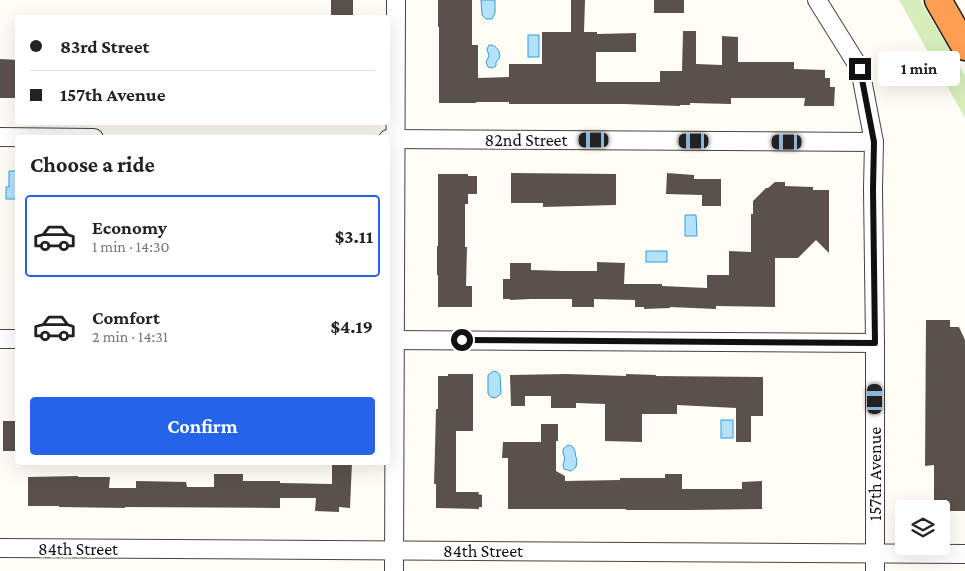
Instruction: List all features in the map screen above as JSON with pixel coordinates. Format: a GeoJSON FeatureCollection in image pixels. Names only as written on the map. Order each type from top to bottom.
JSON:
{"type":"FeatureCollection","features":[{"type":"Feature","properties":{"kind":"highway"},"geometry":{"type":"LineString","coordinates":[[938,0],[965,47]]}},
{"type":"Feature","properties":{"kind":"street"},"geometry":{"type":"LineString","coordinates":[[394,571],[391,340],[392,139],[396,0]]}},
{"type":"Feature","properties":{"kind":"street","name":"157th Avenue"},"geometry":{"type":"LineString","coordinates":[[818,0],[860,69],[874,142],[875,562]]}},
{"type":"Feature","properties":{"kind":"street"},"geometry":{"type":"LineString","coordinates":[[0,137],[15,137]]}},
{"type":"Feature","properties":{"kind":"street","name":"82nd Street"},"geometry":{"type":"LineString","coordinates":[[392,139],[874,142]]}},
{"type":"Feature","properties":{"kind":"street"},"geometry":{"type":"LineString","coordinates":[[0,339],[15,339]]}},
{"type":"Feature","properties":{"kind":"street"},"geometry":{"type":"LineString","coordinates":[[391,340],[875,343]]}},
{"type":"Feature","properties":{"kind":"street","name":"84th Street"},"geometry":{"type":"LineString","coordinates":[[0,548],[394,550],[875,562],[965,554]]}},
{"type":"Feature","properties":{"kind":"green space"},"geometry":{"type":"Polygon","coordinates":[[[899,0],[920,0],[965,76],[965,118],[899,0]]]}},
{"type":"Feature","properties":{"kind":"water"},"geometry":{"type":"Polygon","coordinates":[[[481,0],[495,0],[495,13],[492,19],[486,19],[482,15],[481,0]]]}},
{"type":"Feature","properties":{"kind":"water"},"geometry":{"type":"Polygon","coordinates":[[[528,35],[539,35],[539,57],[528,57],[528,35]]]}},
{"type":"Feature","properties":{"kind":"water"},"geometry":{"type":"Polygon","coordinates":[[[489,45],[495,47],[500,54],[496,66],[492,68],[488,67],[486,62],[489,56],[487,49],[489,45]]]}},
{"type":"Feature","properties":{"kind":"water"},"geometry":{"type":"Polygon","coordinates":[[[9,171],[15,171],[15,199],[6,199],[6,187],[9,187],[9,171]]]}},
{"type":"Feature","properties":{"kind":"water"},"geometry":{"type":"Polygon","coordinates":[[[685,215],[696,215],[697,236],[685,236],[685,215]]]}},
{"type":"Feature","properties":{"kind":"water"},"geometry":{"type":"Polygon","coordinates":[[[646,251],[667,251],[667,262],[646,262],[646,251]]]}},
{"type":"Feature","properties":{"kind":"water"},"geometry":{"type":"Polygon","coordinates":[[[494,371],[500,375],[501,394],[495,398],[488,394],[488,375],[494,371]]]}},
{"type":"Feature","properties":{"kind":"water"},"geometry":{"type":"Polygon","coordinates":[[[721,420],[733,420],[733,438],[721,438],[721,420]]]}},
{"type":"Feature","properties":{"kind":"water"},"geometry":{"type":"Polygon","coordinates":[[[568,445],[573,447],[577,460],[576,467],[571,471],[564,469],[563,465],[565,458],[563,449],[568,445]]]}},
{"type":"Feature","properties":{"kind":"building"},"geometry":{"type":"Polygon","coordinates":[[[331,0],[353,0],[353,15],[331,15],[331,0]]]}},
{"type":"Feature","properties":{"kind":"building"},"geometry":{"type":"Polygon","coordinates":[[[438,0],[472,0],[472,45],[478,45],[478,78],[509,77],[509,64],[542,64],[542,32],[571,32],[571,0],[585,0],[584,32],[597,32],[597,34],[636,33],[636,52],[596,52],[596,82],[660,82],[660,71],[682,71],[683,31],[696,31],[696,64],[722,65],[722,36],[738,37],[738,62],[794,62],[794,69],[825,70],[825,78],[830,78],[830,87],[835,87],[834,106],[804,106],[805,98],[731,98],[731,104],[690,103],[690,105],[680,106],[509,104],[509,102],[439,103],[438,0]]]}},
{"type":"Feature","properties":{"kind":"building"},"geometry":{"type":"Polygon","coordinates":[[[654,0],[684,0],[684,13],[654,13],[654,0]]]}},
{"type":"Feature","properties":{"kind":"building"},"geometry":{"type":"Polygon","coordinates":[[[0,59],[15,60],[15,98],[0,98],[0,59]]]}},
{"type":"Feature","properties":{"kind":"building"},"geometry":{"type":"Polygon","coordinates":[[[511,173],[616,174],[616,205],[543,207],[543,203],[511,203],[511,173]]]}},
{"type":"Feature","properties":{"kind":"building"},"geometry":{"type":"Polygon","coordinates":[[[667,173],[694,175],[694,179],[721,179],[721,206],[702,206],[702,195],[666,194],[667,173]]]}},
{"type":"Feature","properties":{"kind":"building"},"geometry":{"type":"Polygon","coordinates":[[[438,174],[468,174],[468,176],[477,176],[477,194],[468,194],[468,204],[465,204],[466,286],[472,286],[472,307],[438,307],[438,174]]]}},
{"type":"Feature","properties":{"kind":"building"},"geometry":{"type":"Polygon","coordinates":[[[775,182],[785,182],[785,186],[813,187],[813,190],[829,190],[829,253],[816,240],[798,258],[775,258],[775,307],[716,306],[716,309],[670,307],[644,309],[644,307],[635,307],[635,300],[594,299],[594,307],[572,307],[572,299],[503,299],[503,279],[510,279],[510,263],[531,263],[531,270],[597,271],[597,262],[625,263],[624,284],[662,284],[662,286],[707,288],[707,275],[729,275],[729,251],[751,252],[753,201],[775,182]]]}},
{"type":"Feature","properties":{"kind":"building"},"geometry":{"type":"Polygon","coordinates":[[[926,320],[950,320],[950,327],[959,327],[965,340],[965,511],[950,511],[950,500],[934,500],[934,465],[925,466],[926,320]]]}},
{"type":"Feature","properties":{"kind":"building"},"geometry":{"type":"Polygon","coordinates":[[[448,374],[473,374],[473,431],[456,431],[456,492],[479,492],[478,494],[482,495],[482,507],[479,507],[479,509],[436,508],[436,484],[434,484],[438,376],[448,376],[448,374]]]}},
{"type":"Feature","properties":{"kind":"building"},"geometry":{"type":"Polygon","coordinates":[[[510,375],[763,377],[763,416],[751,416],[751,442],[736,442],[736,408],[677,405],[677,414],[642,414],[642,442],[605,441],[605,404],[576,403],[576,408],[551,408],[551,396],[525,396],[525,406],[511,406],[510,375]]]}},
{"type":"Feature","properties":{"kind":"building"},"geometry":{"type":"Polygon","coordinates":[[[3,421],[15,421],[15,451],[3,451],[3,421]]]}},
{"type":"Feature","properties":{"kind":"building"},"geometry":{"type":"Polygon","coordinates":[[[541,424],[558,424],[556,471],[565,476],[565,481],[665,478],[665,474],[682,474],[682,489],[742,489],[742,482],[762,481],[762,509],[508,509],[508,458],[502,458],[503,442],[541,442],[541,424]]]}},
{"type":"Feature","properties":{"kind":"building"},"geometry":{"type":"Polygon","coordinates":[[[332,465],[352,465],[350,508],[339,507],[339,512],[315,511],[316,498],[280,498],[280,508],[28,506],[28,477],[110,477],[109,488],[136,488],[136,481],[186,482],[187,487],[214,487],[214,474],[243,474],[243,481],[332,484],[332,465]]]}},
{"type":"Feature","properties":{"kind":"route"},"geometry":{"type":"LineString","coordinates":[[462,340],[875,343],[874,142],[860,69]]}}]}
